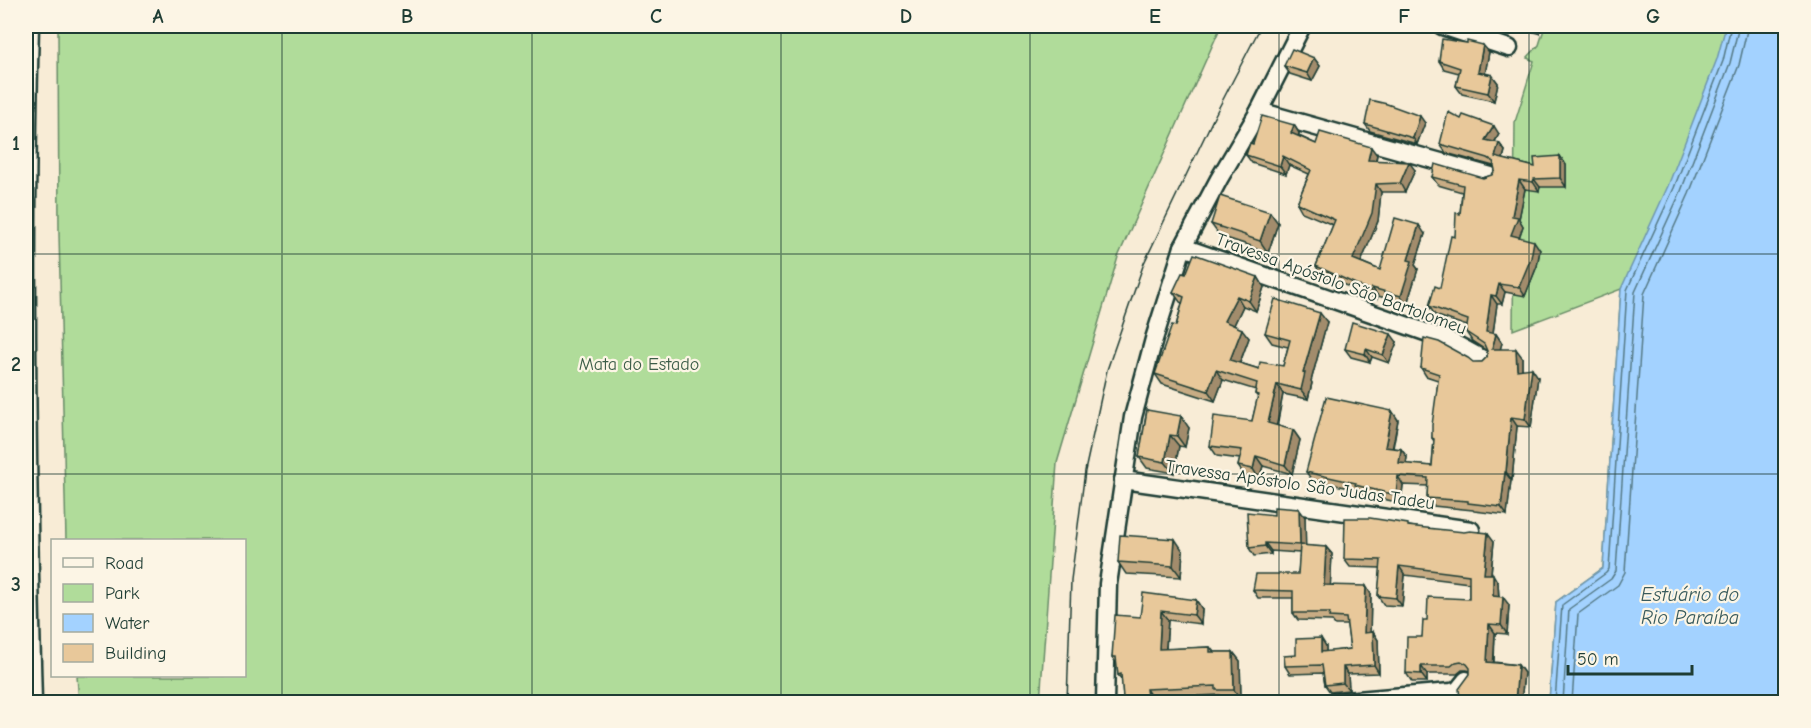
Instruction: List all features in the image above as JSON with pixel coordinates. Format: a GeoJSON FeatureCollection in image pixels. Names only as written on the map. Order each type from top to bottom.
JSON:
{"type":"FeatureCollection","features":[{"type":"Feature","properties":{"kind":"street"},"geometry":{"type":"LineString","coordinates":[[30,26],[27,473],[33,702]]}},
{"type":"Feature","properties":{"kind":"street"},"geometry":{"type":"LineString","coordinates":[[1105,702],[1108,584],[1133,417],[1154,339],[1183,247],[1259,111],[1302,26]]}},
{"type":"Feature","properties":{"kind":"street"},"geometry":{"type":"LineString","coordinates":[[1442,26],[1509,48]]}},
{"type":"Feature","properties":{"kind":"street"},"geometry":{"type":"LineString","coordinates":[[1259,111],[1491,176]]}},
{"type":"Feature","properties":{"kind":"street","name":"Travessa Apóstolo São Bartolomeu"},"geometry":{"type":"LineString","coordinates":[[1183,247],[1448,340],[1483,361]]}},
{"type":"Feature","properties":{"kind":"street","name":"Travessa Apóstolo São Judas Tadeu"},"geometry":{"type":"LineString","coordinates":[[1123,480],[1471,530]]}},
{"type":"Feature","properties":{"kind":"street"},"geometry":{"type":"LineString","coordinates":[[1334,702],[1451,693],[1457,691],[1466,680]]}},
{"type":"Feature","properties":{"kind":"green space","name":"Mata do Estado"},"geometry":{"type":"Polygon","coordinates":[[[58,26],[1221,26],[1118,257],[1057,463],[1040,702],[79,702],[77,677],[246,677],[246,539],[66,539],[59,234],[58,26]]]}},
{"type":"Feature","properties":{"kind":"green space","name":"Estuário do Rio Paraíba"},"geometry":{"type":"Polygon","coordinates":[[[1545,26],[1785,26],[1785,702],[1549,702],[1556,602],[1603,568],[1621,289],[1513,330],[1515,122],[1534,61],[1527,58],[1539,45],[1545,26]]]}},
{"type":"Feature","properties":{"kind":"water","name":"Estuário do Rio Paraíba"},"geometry":{"type":"Polygon","coordinates":[[[1726,26],[1785,26],[1785,702],[1549,702],[1556,602],[1603,568],[1621,289],[1668,186],[1717,59],[1726,26]]]}},
{"type":"Feature","properties":{"kind":"building"},"geometry":{"type":"Polygon","coordinates":[[[1442,39],[1483,45],[1478,72],[1492,75],[1488,93],[1456,86],[1460,68],[1439,61],[1442,39]]]}},
{"type":"Feature","properties":{"kind":"building"},"geometry":{"type":"Polygon","coordinates":[[[1292,49],[1314,58],[1307,73],[1284,66],[1292,49]]]}},
{"type":"Feature","properties":{"kind":"building"},"geometry":{"type":"Polygon","coordinates":[[[1370,100],[1420,116],[1413,138],[1365,124],[1370,100]]]}},
{"type":"Feature","properties":{"kind":"building"},"geometry":{"type":"Polygon","coordinates":[[[1448,112],[1461,119],[1463,115],[1494,126],[1485,140],[1499,143],[1495,157],[1535,167],[1534,158],[1560,156],[1560,178],[1534,179],[1533,182],[1519,180],[1512,216],[1518,217],[1511,235],[1534,241],[1531,258],[1519,287],[1499,284],[1496,296],[1491,295],[1486,332],[1496,334],[1492,349],[1516,349],[1517,370],[1532,368],[1525,419],[1511,417],[1501,507],[1468,503],[1468,501],[1427,498],[1428,478],[1398,476],[1396,495],[1306,472],[1326,397],[1392,411],[1385,447],[1401,449],[1399,463],[1432,466],[1434,439],[1432,438],[1432,425],[1439,374],[1421,368],[1424,338],[1439,342],[1473,362],[1482,362],[1487,357],[1484,344],[1466,332],[1468,320],[1429,306],[1435,286],[1440,288],[1451,236],[1455,237],[1456,213],[1460,214],[1463,185],[1432,177],[1435,164],[1483,178],[1492,175],[1495,170],[1493,161],[1488,158],[1440,144],[1448,112]]]}},
{"type":"Feature","properties":{"kind":"building"},"geometry":{"type":"Polygon","coordinates":[[[1262,116],[1294,125],[1291,133],[1316,144],[1320,132],[1371,147],[1368,160],[1409,162],[1400,183],[1376,184],[1372,213],[1353,259],[1380,270],[1395,218],[1419,225],[1408,260],[1412,261],[1401,296],[1372,288],[1371,291],[1316,266],[1335,220],[1297,203],[1311,170],[1283,156],[1280,166],[1246,155],[1250,143],[1253,144],[1262,116]]]}},
{"type":"Feature","properties":{"kind":"building"},"geometry":{"type":"Polygon","coordinates":[[[1220,196],[1270,212],[1260,241],[1211,224],[1220,196]]]}},
{"type":"Feature","properties":{"kind":"building"},"geometry":{"type":"Polygon","coordinates":[[[1194,254],[1258,277],[1249,301],[1237,296],[1224,321],[1242,329],[1230,360],[1259,369],[1260,362],[1283,366],[1290,340],[1265,333],[1275,299],[1320,313],[1303,373],[1305,373],[1301,390],[1277,384],[1268,423],[1293,430],[1285,465],[1256,456],[1253,469],[1238,466],[1242,450],[1210,446],[1214,416],[1252,421],[1258,395],[1255,394],[1257,383],[1216,370],[1208,391],[1155,374],[1172,325],[1176,326],[1184,297],[1173,292],[1182,273],[1186,274],[1194,254]]]}},
{"type":"Feature","properties":{"kind":"building"},"geometry":{"type":"Polygon","coordinates":[[[1352,322],[1391,334],[1383,355],[1366,349],[1365,354],[1345,349],[1352,322]]]}},
{"type":"Feature","properties":{"kind":"building"},"geometry":{"type":"Polygon","coordinates":[[[1147,410],[1181,416],[1177,436],[1170,435],[1165,462],[1139,457],[1147,410]]]}},
{"type":"Feature","properties":{"kind":"building"},"geometry":{"type":"Polygon","coordinates":[[[1274,507],[1299,509],[1300,545],[1265,543],[1265,546],[1249,548],[1247,512],[1274,515],[1274,507]]]}},
{"type":"Feature","properties":{"kind":"building"},"geometry":{"type":"Polygon","coordinates":[[[1345,518],[1370,518],[1408,524],[1408,526],[1488,533],[1484,574],[1493,574],[1493,596],[1503,597],[1501,625],[1489,624],[1487,662],[1518,665],[1515,702],[1439,702],[1439,700],[1460,698],[1459,689],[1470,674],[1470,668],[1461,661],[1451,666],[1421,666],[1421,674],[1406,673],[1407,637],[1422,637],[1423,620],[1427,620],[1428,597],[1469,599],[1469,575],[1399,566],[1396,598],[1378,596],[1381,560],[1344,559],[1345,518]]]}},
{"type":"Feature","properties":{"kind":"building"},"geometry":{"type":"Polygon","coordinates":[[[1120,535],[1175,539],[1173,566],[1118,562],[1120,535]]]}},
{"type":"Feature","properties":{"kind":"building"},"geometry":{"type":"Polygon","coordinates":[[[1300,545],[1326,547],[1324,585],[1366,586],[1364,633],[1373,632],[1374,665],[1343,667],[1343,683],[1325,685],[1322,665],[1285,666],[1284,656],[1296,655],[1296,639],[1321,638],[1321,652],[1350,649],[1346,618],[1329,617],[1330,613],[1293,613],[1293,591],[1253,590],[1256,574],[1298,574],[1300,545]]]}},
{"type":"Feature","properties":{"kind":"building"},"geometry":{"type":"Polygon","coordinates":[[[1143,593],[1196,600],[1194,615],[1161,611],[1159,649],[1210,647],[1210,652],[1233,652],[1234,690],[1216,690],[1216,686],[1146,689],[1147,697],[1123,698],[1121,674],[1118,675],[1116,657],[1112,657],[1115,615],[1140,617],[1143,593]]]}},
{"type":"Feature","properties":{"kind":"tram line"},"geometry":{"type":"LineString","coordinates":[[1067,702],[1071,580],[1085,471],[1107,370],[1144,263],[1215,115],[1261,26]]}}]}
